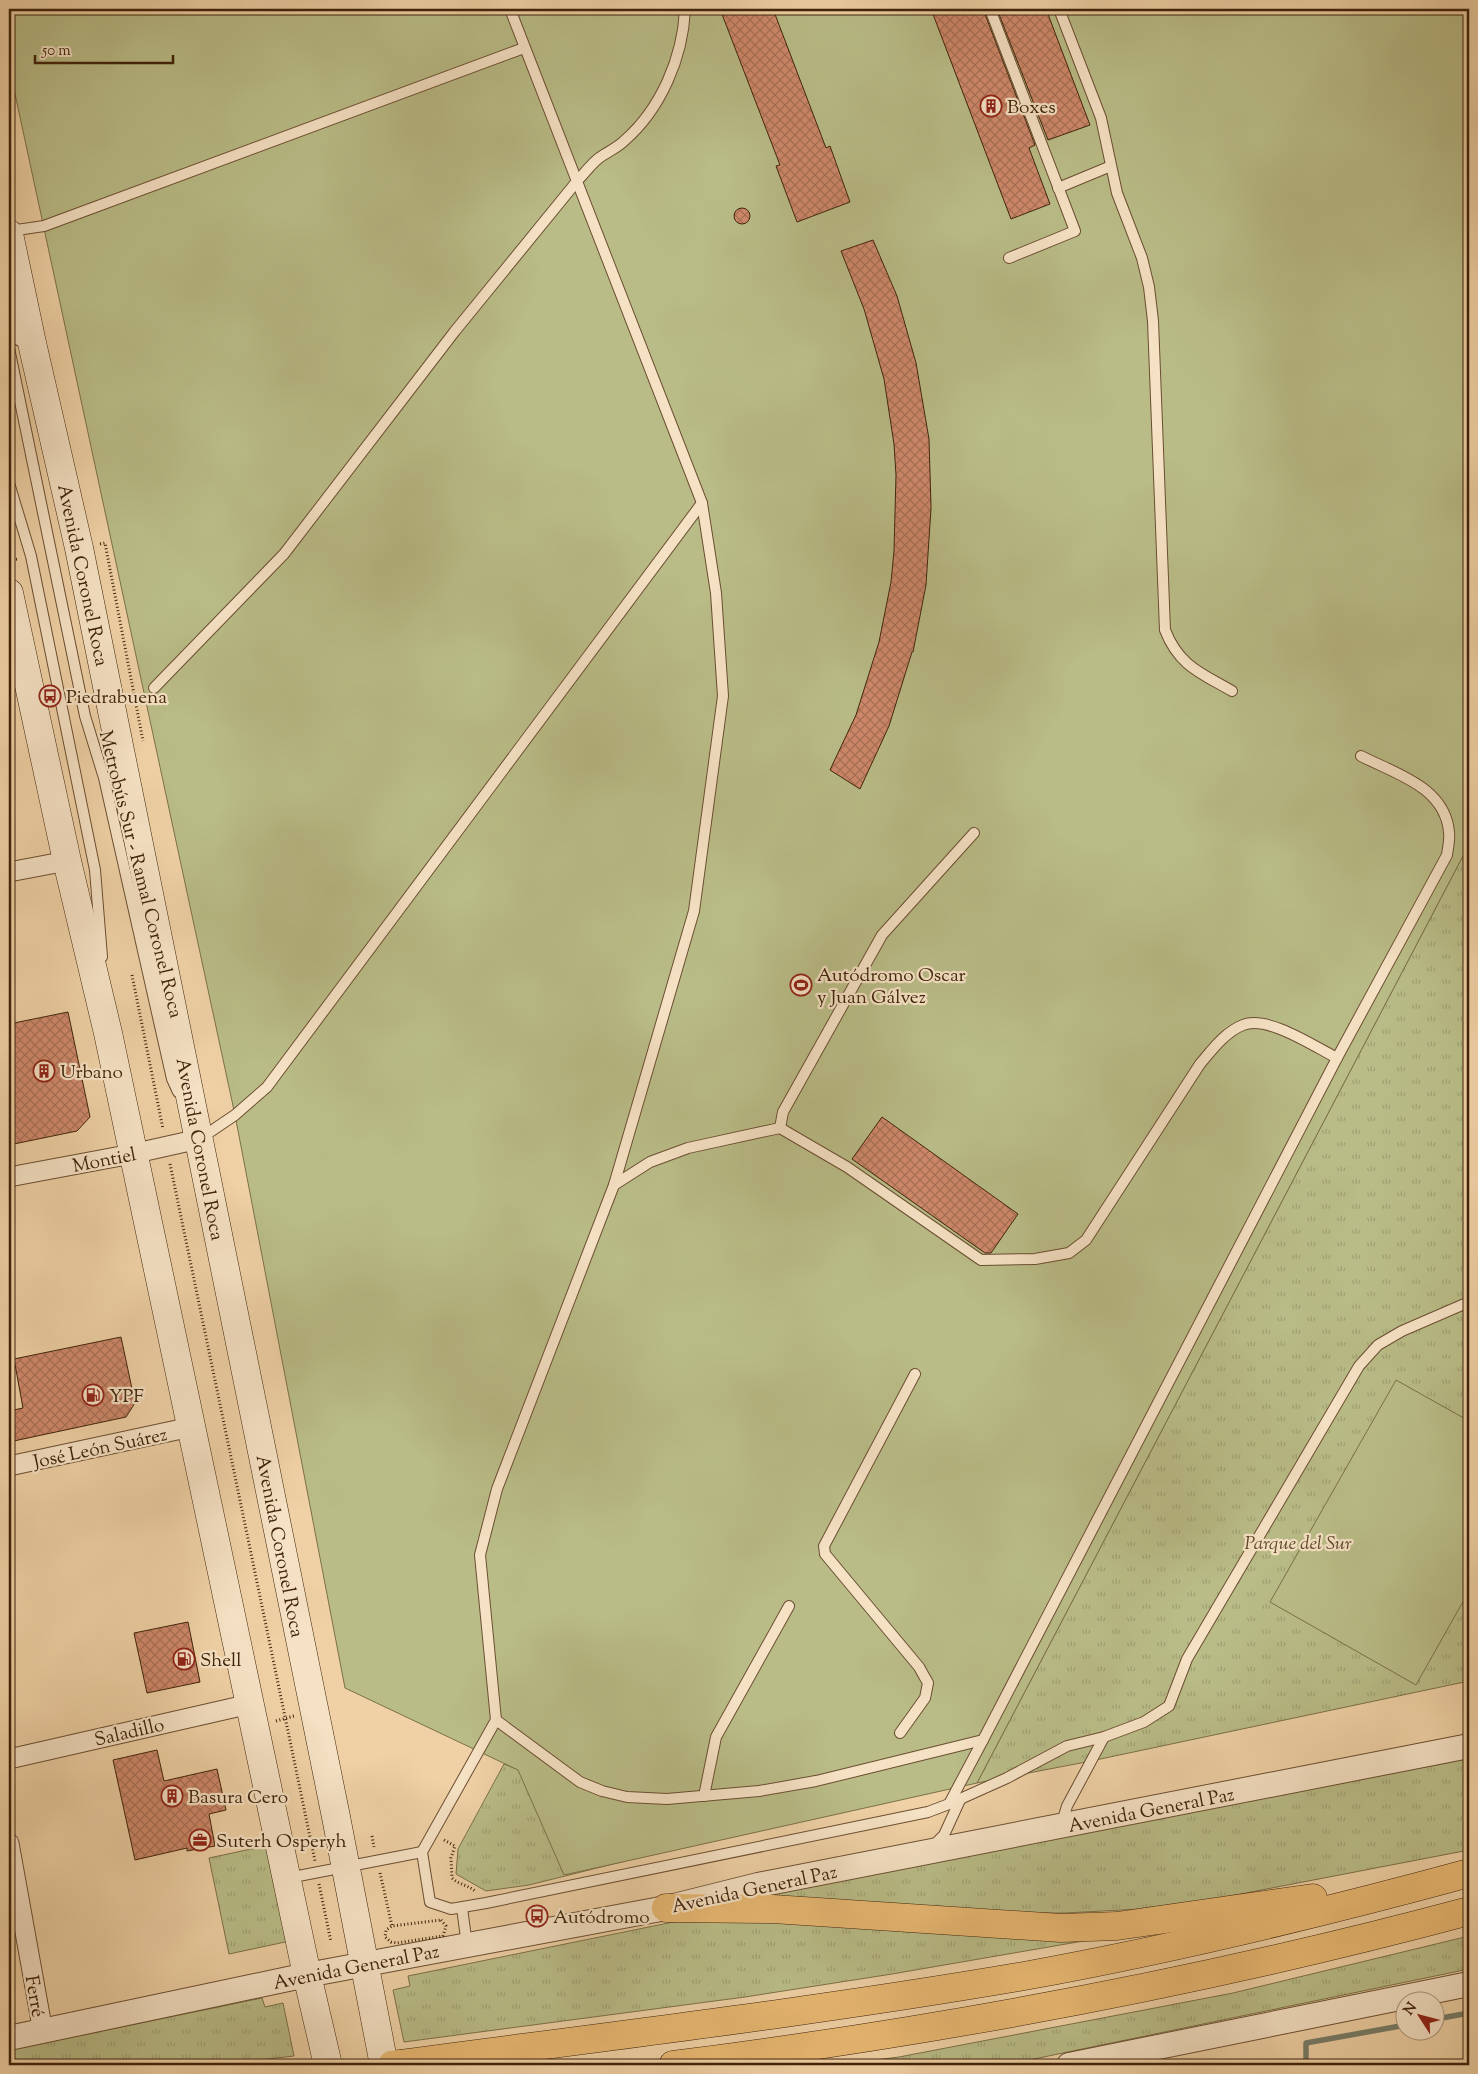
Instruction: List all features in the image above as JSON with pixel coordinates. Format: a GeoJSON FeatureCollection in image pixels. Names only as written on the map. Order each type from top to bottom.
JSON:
{"type":"FeatureCollection","features":[{"type":"Feature","properties":{"kind":"highway"},"geometry":{"type":"LineString","coordinates":[[666,1908],[773,1909],[1061,1928],[1117,1926],[1459,1876]]}},
{"type":"Feature","properties":{"kind":"highway"},"geometry":{"type":"LineString","coordinates":[[405,2064],[716,2024],[1026,1975],[1262,1927],[1459,1876]]}},
{"type":"Feature","properties":{"kind":"highway"},"geometry":{"type":"LineString","coordinates":[[673,2065],[959,2023],[1044,2007],[1299,1955],[1469,1911]]}},
{"type":"Feature","properties":{"kind":"main road","name":"Avenida Coronel Roca"},"geometry":{"type":"LineString","coordinates":[[9,238],[20,345],[79,548],[384,2065]]}},
{"type":"Feature","properties":{"kind":"main road"},"geometry":{"type":"LineString","coordinates":[[9,592],[67,861],[108,1033],[132,1154],[328,2065]]}},
{"type":"Feature","properties":{"kind":"street"},"geometry":{"type":"LineString","coordinates":[[9,329],[20,345]]}},
{"type":"Feature","properties":{"kind":"street"},"geometry":{"type":"LineString","coordinates":[[9,872],[67,861]]}},
{"type":"Feature","properties":{"kind":"street","name":"Montiel"},"geometry":{"type":"LineString","coordinates":[[9,1177],[132,1154],[199,1139]]}},
{"type":"Feature","properties":{"kind":"street","name":"José León Suárez"},"geometry":{"type":"LineString","coordinates":[[9,1466],[191,1427]]}},
{"type":"Feature","properties":{"kind":"street","name":"Saladillo"},"geometry":{"type":"LineString","coordinates":[[9,1758],[252,1715]]}},
{"type":"Feature","properties":{"kind":"street","name":"Avenida General Paz"},"geometry":{"type":"LineString","coordinates":[[9,2038],[308,1975],[666,1908],[758,1885],[1469,1746]]}},
{"type":"Feature","properties":{"kind":"street","name":"Ferré"},"geometry":{"type":"LineString","coordinates":[[9,1843],[43,2032]]}},
{"type":"Feature","properties":{"kind":"street"},"geometry":{"type":"LineString","coordinates":[[1069,2065],[1112,2061],[1469,1984]]}},
{"type":"Feature","properties":{"kind":"lane"},"geometry":{"type":"LineString","coordinates":[[510,9],[702,503],[716,593],[723,696],[694,911],[614,1185],[496,1489],[480,1555],[496,1720],[434,1834],[422,1852],[430,1902],[451,1909],[462,1908],[928,1812],[960,1800],[1007,1778],[1067,1746],[1104,1738],[1144,1722],[1169,1706],[1187,1659],[1359,1366],[1378,1346],[1402,1331],[1469,1302]]}},
{"type":"Feature","properties":{"kind":"lane"},"geometry":{"type":"LineString","coordinates":[[154,688],[284,554],[455,331],[578,180],[598,158],[624,142],[645,120],[660,96],[673,68],[684,28],[685,9]]}},
{"type":"Feature","properties":{"kind":"lane"},"geometry":{"type":"LineString","coordinates":[[990,9],[1075,231],[1010,258]]}},
{"type":"Feature","properties":{"kind":"lane"},"geometry":{"type":"LineString","coordinates":[[1059,9],[1101,118],[1117,193],[1142,258],[1149,287],[1153,321],[1165,630],[1172,647],[1184,661],[1232,691]]}},
{"type":"Feature","properties":{"kind":"lane"},"geometry":{"type":"LineString","coordinates":[[9,238],[524,48]]}},
{"type":"Feature","properties":{"kind":"lane"},"geometry":{"type":"LineString","coordinates":[[1058,188],[1112,166]]}},
{"type":"Feature","properties":{"kind":"lane","name":"Metrobús Sur - Ramal Coronel Roca"},"geometry":{"type":"LineString","coordinates":[[9,483],[31,556],[95,870],[108,1033]]}},
{"type":"Feature","properties":{"kind":"lane"},"geometry":{"type":"LineString","coordinates":[[199,1139],[235,1115],[267,1087],[702,503]]}},
{"type":"Feature","properties":{"kind":"lane"},"geometry":{"type":"LineString","coordinates":[[950,1804],[1337,1058],[1447,855],[1449,833],[1445,812],[1435,798],[1421,786],[1361,756]]}},
{"type":"Feature","properties":{"kind":"lane"},"geometry":{"type":"LineString","coordinates":[[780,1128],[783,1112],[882,935],[974,833]]}},
{"type":"Feature","properties":{"kind":"lane"},"geometry":{"type":"LineString","coordinates":[[614,1185],[650,1162],[688,1148],[780,1128],[847,1166],[981,1260],[1035,1260],[1069,1253],[1086,1240],[1200,1064],[1221,1040],[1244,1024],[1264,1024],[1280,1029],[1337,1058]]}},
{"type":"Feature","properties":{"kind":"lane"},"geometry":{"type":"LineString","coordinates":[[900,1733],[925,1698],[928,1682],[919,1667],[825,1554],[824,1546],[915,1374]]}},
{"type":"Feature","properties":{"kind":"lane"},"geometry":{"type":"LineString","coordinates":[[704,1796],[716,1736],[789,1606]]}},
{"type":"Feature","properties":{"kind":"lane"},"geometry":{"type":"LineString","coordinates":[[496,1720],[580,1782],[602,1791],[627,1797],[667,1799],[759,1791],[816,1780],[983,1740]]}},
{"type":"Feature","properties":{"kind":"lane"},"geometry":{"type":"LineString","coordinates":[[1061,1827],[1067,1806],[1104,1738]]}},
{"type":"Feature","properties":{"kind":"lane"},"geometry":{"type":"LineString","coordinates":[[926,1853],[944,1835],[960,1800]]}},
{"type":"Feature","properties":{"kind":"lane"},"geometry":{"type":"LineString","coordinates":[[287,1878],[422,1852]]}},
{"type":"Feature","properties":{"kind":"lane"},"geometry":{"type":"LineString","coordinates":[[462,1908],[467,1945]]}},
{"type":"Feature","properties":{"kind":"path"},"geometry":{"type":"LineString","coordinates":[[132,973],[166,1147],[331,1942]]}},
{"type":"Feature","properties":{"kind":"path"},"geometry":{"type":"LineString","coordinates":[[252,1715],[286,1718],[314,1711]]}},
{"type":"Feature","properties":{"kind":"path"},"geometry":{"type":"LineString","coordinates":[[434,1834],[455,1846],[451,1858],[452,1878],[458,1884],[472,1888],[486,1903]]}},
{"type":"Feature","properties":{"kind":"path"},"geometry":{"type":"LineString","coordinates":[[372,1836],[392,1926]]}},
{"type":"Feature","properties":{"kind":"green space","name":"Autódromo Oscar y Juan Gálvez"},"geometry":{"type":"Polygon","coordinates":[[[9,9],[1469,9],[1469,821],[1464,854],[977,1783],[564,1875],[518,1770],[345,1688],[235,1115],[9,66],[9,9]]]}},
{"type":"Feature","properties":{"kind":"green space","name":"Parque del Sur"},"geometry":{"type":"Polygon","coordinates":[[[1469,821],[1469,1681],[1091,1761],[977,1783],[1464,854],[1469,821]]]}},
{"type":"Feature","properties":{"kind":"green space"},"geometry":{"type":"Polygon","coordinates":[[[1396,1380],[1469,1421],[1469,1591],[1416,1685],[1270,1602],[1396,1380]]]}},
{"type":"Feature","properties":{"kind":"green space"},"geometry":{"type":"Polygon","coordinates":[[[1469,1752],[1469,1850],[1220,1898],[1140,1909],[1065,1913],[1016,1913],[751,1898],[1469,1752]]]}},
{"type":"Feature","properties":{"kind":"green space"},"geometry":{"type":"Polygon","coordinates":[[[504,1764],[519,1770],[645,1856],[529,1885],[486,1891],[456,1874],[458,1849],[504,1764]]]}},
{"type":"Feature","properties":{"kind":"green space"},"geometry":{"type":"Polygon","coordinates":[[[270,1845],[290,1941],[229,1954],[209,1858],[270,1845]]]}},
{"type":"Feature","properties":{"kind":"green space"},"geometry":{"type":"Polygon","coordinates":[[[693,1918],[1095,1939],[745,1997],[404,2042],[393,1990],[410,1986],[408,1976],[693,1918]]]}},
{"type":"Feature","properties":{"kind":"green space"},"geometry":{"type":"Polygon","coordinates":[[[1469,1936],[1469,1969],[1005,2065],[836,2065],[899,2057],[1233,1993],[1469,1936]]]}},
{"type":"Feature","properties":{"kind":"green space"},"geometry":{"type":"Polygon","coordinates":[[[262,1998],[265,2007],[283,2003],[294,2056],[217,2065],[9,2065],[9,2050],[262,1998]]]}},
{"type":"Feature","properties":{"kind":"building"},"geometry":{"type":"Polygon","coordinates":[[[720,9],[773,9],[826,148],[830,146],[850,202],[797,222],[776,166],[780,165],[720,9]]]}},
{"type":"Feature","properties":{"kind":"building","name":"Boxes"},"geometry":{"type":"Polygon","coordinates":[[[931,9],[983,9],[1035,145],[1029,148],[1050,204],[1011,219],[931,9]]]}},
{"type":"Feature","properties":{"kind":"building"},"geometry":{"type":"Polygon","coordinates":[[[997,9],[1046,9],[1090,125],[1048,140],[997,9]]]}},
{"type":"Feature","properties":{"kind":"building"},"geometry":{"type":"Polygon","coordinates":[[[739,208],[745,208],[750,213],[748,222],[739,224],[734,219],[734,213],[739,208]]]}},
{"type":"Feature","properties":{"kind":"building"},"geometry":{"type":"Polygon","coordinates":[[[873,240],[897,296],[916,363],[929,439],[931,508],[926,585],[913,652],[889,726],[860,789],[830,770],[856,715],[879,642],[891,582],[894,551],[896,475],[894,444],[884,379],[864,309],[841,251],[873,240]]]}},
{"type":"Feature","properties":{"kind":"building","name":"Urbano"},"geometry":{"type":"Polygon","coordinates":[[[68,1012],[90,1117],[77,1131],[9,1145],[9,1024],[68,1012]]]}},
{"type":"Feature","properties":{"kind":"building"},"geometry":{"type":"Polygon","coordinates":[[[882,1117],[1018,1214],[991,1253],[985,1253],[852,1159],[882,1117]]]}},
{"type":"Feature","properties":{"kind":"building"},"geometry":{"type":"Polygon","coordinates":[[[121,1337],[135,1403],[126,1417],[9,1442],[9,1411],[23,1408],[14,1359],[121,1337]]]}},
{"type":"Feature","properties":{"kind":"building"},"geometry":{"type":"Polygon","coordinates":[[[188,1622],[200,1682],[147,1693],[134,1633],[188,1622]]]}},
{"type":"Feature","properties":{"kind":"building","name":"Basura Cero"},"geometry":{"type":"Polygon","coordinates":[[[157,1750],[164,1781],[217,1769],[226,1810],[209,1814],[215,1846],[187,1851],[187,1848],[135,1860],[113,1760],[157,1750]]]}},
{"type":"Feature","properties":{"kind":"waterway"},"geometry":{"type":"LineString","coordinates":[[1446,2017],[1469,2013]]}},
{"type":"Feature","properties":{"kind":"waterway"},"geometry":{"type":"LineString","coordinates":[[1306,2065],[1306,2043],[1396,2027]]}},
{"type":"Feature","properties":{"kind":"place","name":"Boxes"},"geometry":{"type":"Point","coordinates":[991,106]}},
{"type":"Feature","properties":{"kind":"place","name":"Piedrabuena"},"geometry":{"type":"Point","coordinates":[50,696]}},
{"type":"Feature","properties":{"kind":"place","name":"Autódromo Oscar y Juan Gálvez"},"geometry":{"type":"Point","coordinates":[801,985]}},
{"type":"Feature","properties":{"kind":"place","name":"Urbano"},"geometry":{"type":"Point","coordinates":[44,1071]}},
{"type":"Feature","properties":{"kind":"place","name":"YPF"},"geometry":{"type":"Point","coordinates":[93,1395]}},
{"type":"Feature","properties":{"kind":"place","name":"Shell"},"geometry":{"type":"Point","coordinates":[184,1659]}},
{"type":"Feature","properties":{"kind":"place","name":"Basura Cero"},"geometry":{"type":"Point","coordinates":[172,1796]}},
{"type":"Feature","properties":{"kind":"place","name":"Suterh Osperyh"},"geometry":{"type":"Point","coordinates":[200,1840]}},
{"type":"Feature","properties":{"kind":"place","name":"Autódromo"},"geometry":{"type":"Point","coordinates":[537,1916]}}]}
